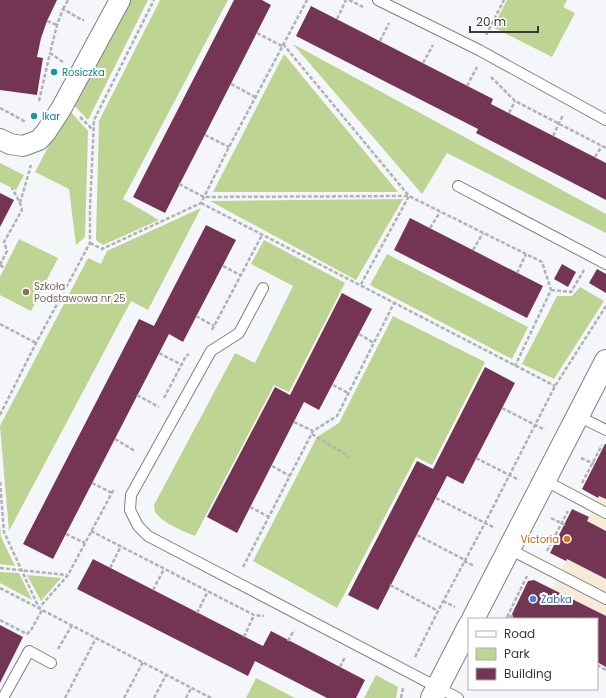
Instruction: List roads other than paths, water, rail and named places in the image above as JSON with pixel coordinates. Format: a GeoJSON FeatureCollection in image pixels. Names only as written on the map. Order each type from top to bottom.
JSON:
{"type":"FeatureCollection","features":[{"type":"Feature","properties":{"kind":"street"},"geometry":{"type":"LineString","coordinates":[[0,139],[10,144],[23,146],[39,140],[46,132],[62,110],[120,0]]}},
{"type":"Feature","properties":{"kind":"street"},"geometry":{"type":"LineString","coordinates":[[474,618],[606,361]]}},
{"type":"Feature","properties":{"kind":"street"},"geometry":{"type":"LineString","coordinates":[[435,693],[468,628]]}},
{"type":"Feature","properties":{"kind":"lane"},"geometry":{"type":"LineString","coordinates":[[378,0],[479,50],[606,120]]}},
{"type":"Feature","properties":{"kind":"lane"},"geometry":{"type":"LineString","coordinates":[[458,186],[606,264]]}},
{"type":"Feature","properties":{"kind":"lane"},"geometry":{"type":"LineString","coordinates":[[263,288],[239,333],[211,351],[131,495],[130,510],[138,526],[148,536],[407,672],[435,693],[458,698]]}},
{"type":"Feature","properties":{"kind":"lane"},"geometry":{"type":"LineString","coordinates":[[578,416],[606,430]]}},
{"type":"Feature","properties":{"kind":"lane"},"geometry":{"type":"LineString","coordinates":[[544,480],[606,513]]}},
{"type":"Feature","properties":{"kind":"lane"},"geometry":{"type":"LineString","coordinates":[[509,550],[606,599]]}},
{"type":"Feature","properties":{"kind":"lane"},"geometry":{"type":"LineString","coordinates":[[3,698],[28,651],[51,663]]}},
{"type":"Feature","properties":{"kind":"place","name":"Rosiczka"},"geometry":{"type":"Point","coordinates":[54,72]}},
{"type":"Feature","properties":{"kind":"place","name":"Ikar"},"geometry":{"type":"Point","coordinates":[34,116]}},
{"type":"Feature","properties":{"kind":"place","name":"Szkoła Podstawowa nr 25"},"geometry":{"type":"Point","coordinates":[26,292]}},
{"type":"Feature","properties":{"kind":"place","name":"Victoria"},"geometry":{"type":"Point","coordinates":[567,539]}},
{"type":"Feature","properties":{"kind":"place","name":"Żabka"},"geometry":{"type":"Point","coordinates":[533,599]}}]}
